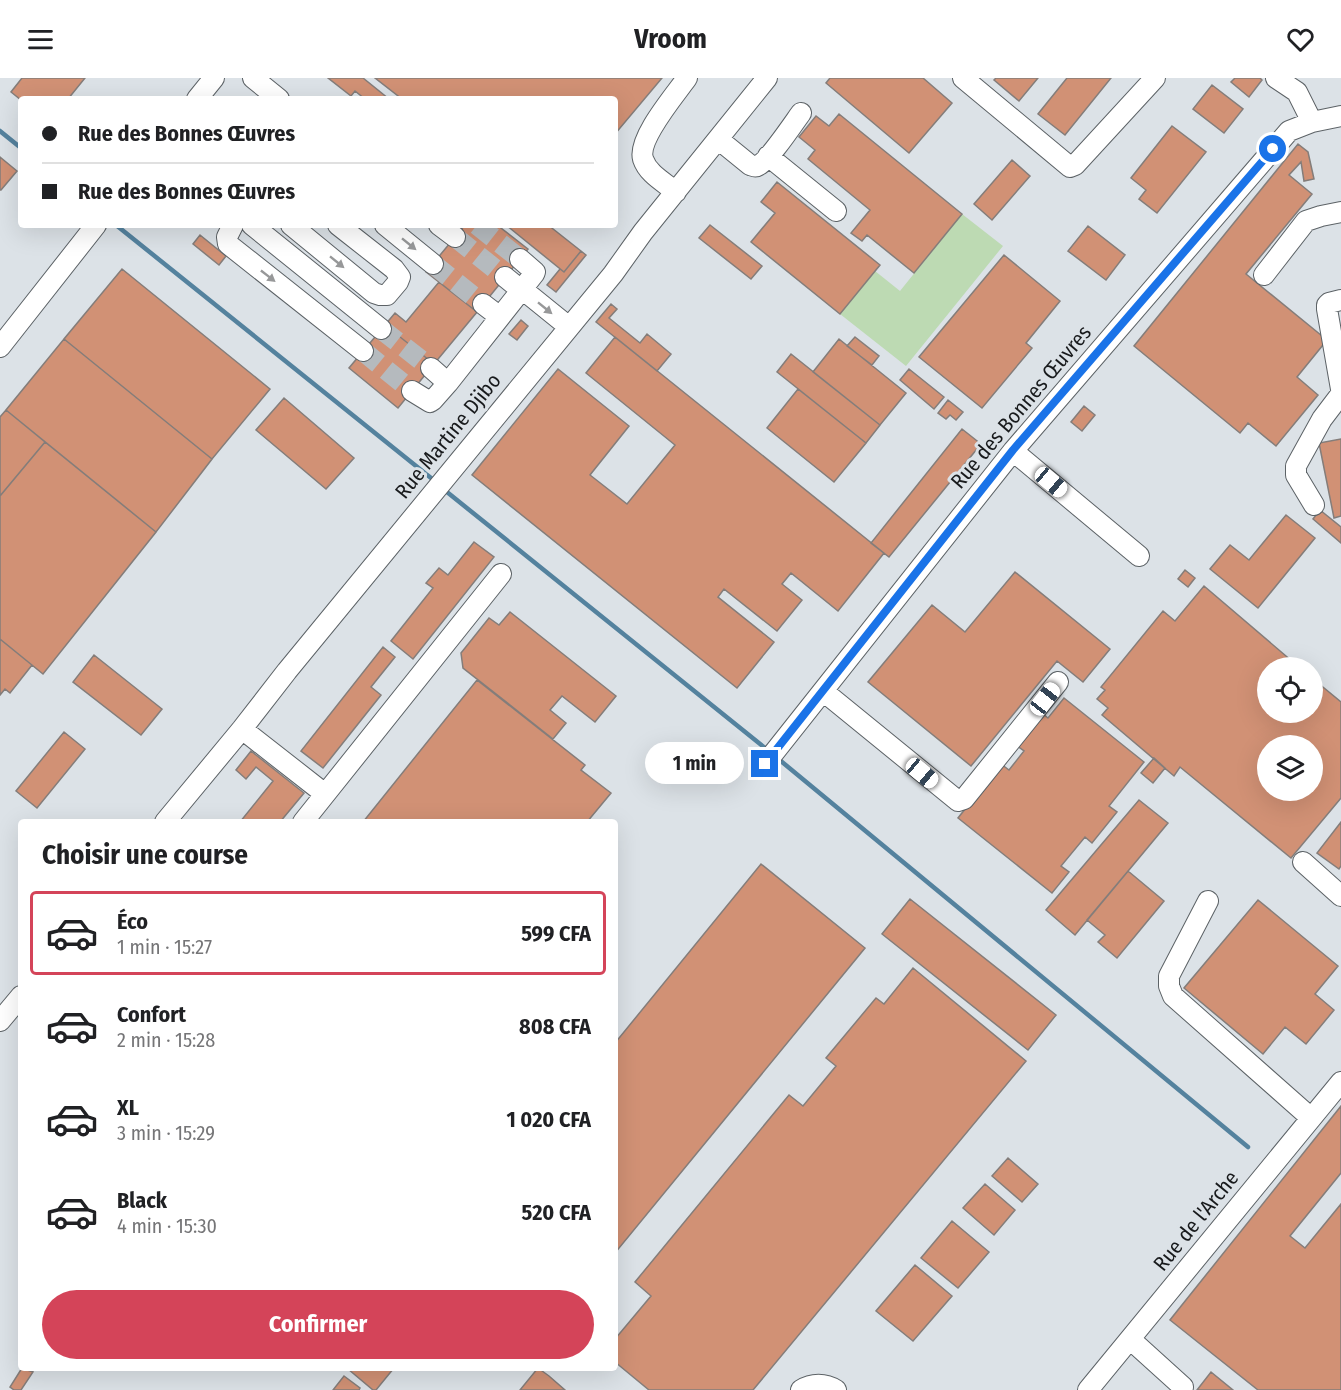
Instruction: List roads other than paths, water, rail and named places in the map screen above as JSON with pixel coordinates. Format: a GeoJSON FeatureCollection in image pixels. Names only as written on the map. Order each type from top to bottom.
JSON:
{"type":"FeatureCollection","features":[{"type":"Feature","properties":{"kind":"street"},"geometry":{"type":"LineString","coordinates":[[199,96],[214,78]]}},
{"type":"Feature","properties":{"kind":"street"},"geometry":{"type":"LineString","coordinates":[[253,78],[275,96]]}},
{"type":"Feature","properties":{"kind":"street"},"geometry":{"type":"LineString","coordinates":[[676,192],[652,174],[643,159],[642,148],[649,131],[687,78]]}},
{"type":"Feature","properties":{"kind":"street"},"geometry":{"type":"LineString","coordinates":[[963,78],[1070,167],[1075,165],[1155,78]]}},
{"type":"Feature","properties":{"kind":"street"},"geometry":{"type":"LineString","coordinates":[[1276,78],[1297,92],[1312,122]]}},
{"type":"Feature","properties":{"kind":"street","name":"Rue Martine Djibo"},"geometry":{"type":"LineString","coordinates":[[167,819],[242,729],[286,671],[613,274],[763,79]]}},
{"type":"Feature","properties":{"kind":"street"},"geometry":{"type":"LineString","coordinates":[[718,139],[750,165],[759,166],[801,113]]}},
{"type":"Feature","properties":{"kind":"street","name":"Rue des Bonnes Œuvres"},"geometry":{"type":"LineString","coordinates":[[765,764],[1013,450],[1289,131],[1312,122],[1341,116]]}},
{"type":"Feature","properties":{"kind":"street"},"geometry":{"type":"LineString","coordinates":[[768,156],[836,211]]}},
{"type":"Feature","properties":{"kind":"street"},"geometry":{"type":"LineString","coordinates":[[1263,275],[1306,220],[1341,212]]}},
{"type":"Feature","properties":{"kind":"street"},"geometry":{"type":"LineString","coordinates":[[0,347],[94,228]]}},
{"type":"Feature","properties":{"kind":"street"},"geometry":{"type":"LineString","coordinates":[[256,228],[381,329]]}},
{"type":"Feature","properties":{"kind":"street"},"geometry":{"type":"LineString","coordinates":[[295,228],[374,293],[387,295],[400,277],[394,269],[342,228]]}},
{"type":"Feature","properties":{"kind":"street"},"geometry":{"type":"LineString","coordinates":[[389,228],[433,264]]}},
{"type":"Feature","properties":{"kind":"street"},"geometry":{"type":"LineString","coordinates":[[230,231],[228,244],[363,351]]}},
{"type":"Feature","properties":{"kind":"street"},"geometry":{"type":"LineString","coordinates":[[412,391],[430,402],[448,383],[535,272],[520,259]]}},
{"type":"Feature","properties":{"kind":"street"},"geometry":{"type":"LineString","coordinates":[[505,277],[568,327]]}},
{"type":"Feature","properties":{"kind":"street"},"geometry":{"type":"LineString","coordinates":[[1341,300],[1329,303],[1327,309],[1341,389]]}},
{"type":"Feature","properties":{"kind":"street"},"geometry":{"type":"LineString","coordinates":[[483,304],[500,316]]}},
{"type":"Feature","properties":{"kind":"street"},"geometry":{"type":"LineString","coordinates":[[431,368],[448,383]]}},
{"type":"Feature","properties":{"kind":"street"},"geometry":{"type":"LineString","coordinates":[[1314,505],[1296,475],[1296,466],[1322,419],[1341,394]]}},
{"type":"Feature","properties":{"kind":"street"},"geometry":{"type":"LineString","coordinates":[[1013,450],[1139,556]]}},
{"type":"Feature","properties":{"kind":"street"},"geometry":{"type":"LineString","coordinates":[[305,819],[501,574]]}},
{"type":"Feature","properties":{"kind":"street"},"geometry":{"type":"LineString","coordinates":[[823,691],[958,801],[964,799],[1058,682]]}},
{"type":"Feature","properties":{"kind":"street"},"geometry":{"type":"LineString","coordinates":[[242,729],[325,794]]}},
{"type":"Feature","properties":{"kind":"street"},"geometry":{"type":"LineString","coordinates":[[1302,862],[1341,896]]}},
{"type":"Feature","properties":{"kind":"street"},"geometry":{"type":"LineString","coordinates":[[1208,901],[1169,976],[1169,986],[1173,996],[1311,1118]]}},
{"type":"Feature","properties":{"kind":"street"},"geometry":{"type":"LineString","coordinates":[[0,1021],[18,1000]]}},
{"type":"Feature","properties":{"kind":"street","name":"Rue de l'Arche"},"geometry":{"type":"LineString","coordinates":[[1088,1390],[1341,1082]]}},
{"type":"Feature","properties":{"kind":"street"},"geometry":{"type":"LineString","coordinates":[[1130,1339],[1183,1387]]}},
{"type":"Feature","properties":{"kind":"street"},"geometry":{"type":"LineString","coordinates":[[801,1390],[806,1386],[816,1384],[826,1385],[836,1390]]}},
{"type":"Feature","properties":{"kind":"waterway"},"geometry":{"type":"LineString","coordinates":[[0,131],[18,146]]}},
{"type":"Feature","properties":{"kind":"waterway"},"geometry":{"type":"LineString","coordinates":[[120,228],[436,482]]}},
{"type":"Feature","properties":{"kind":"waterway"},"geometry":{"type":"LineString","coordinates":[[442,488],[770,752]]}},
{"type":"Feature","properties":{"kind":"waterway"},"geometry":{"type":"LineString","coordinates":[[776,757],[1248,1147]]}},
{"type":"Feature","properties":{"kind":"tunnel"},"geometry":{"type":"LineString","coordinates":[[481,228],[520,259]]}},
{"type":"Feature","properties":{"kind":"tunnel"},"geometry":{"type":"LineString","coordinates":[[455,237],[505,277]]}},
{"type":"Feature","properties":{"kind":"tunnel"},"geometry":{"type":"LineString","coordinates":[[433,264],[483,304]]}},
{"type":"Feature","properties":{"kind":"tunnel"},"geometry":{"type":"LineString","coordinates":[[381,329],[431,368]]}},
{"type":"Feature","properties":{"kind":"tunnel"},"geometry":{"type":"LineString","coordinates":[[363,351],[412,391]]}}]}
